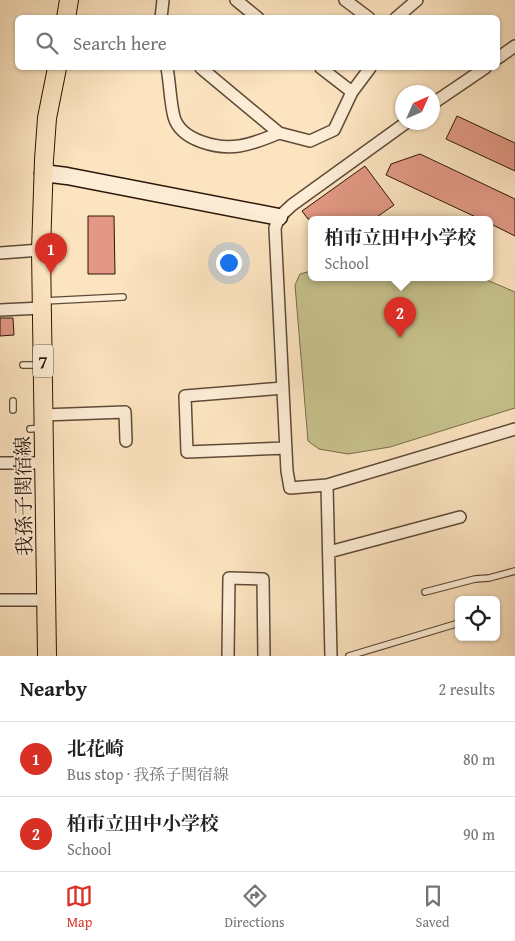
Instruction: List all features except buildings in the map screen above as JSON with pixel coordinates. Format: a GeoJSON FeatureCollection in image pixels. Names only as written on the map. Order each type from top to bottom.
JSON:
{"type":"FeatureCollection","features":[{"type":"Feature","properties":{"kind":"main road"},"geometry":{"type":"LineString","coordinates":[[66,15],[69,0]]}},
{"type":"Feature","properties":{"kind":"main road","name":"我孫子関宿線"},"geometry":{"type":"LineString","coordinates":[[47,656],[44,463],[39,424],[43,365],[41,250],[47,118],[57,70]]}},
{"type":"Feature","properties":{"kind":"street"},"geometry":{"type":"LineString","coordinates":[[161,15],[163,0]]}},
{"type":"Feature","properties":{"kind":"street"},"geometry":{"type":"LineString","coordinates":[[236,0],[254,15]]}},
{"type":"Feature","properties":{"kind":"street"},"geometry":{"type":"LineString","coordinates":[[345,0],[365,15]]}},
{"type":"Feature","properties":{"kind":"street"},"geometry":{"type":"LineString","coordinates":[[399,15],[416,0]]}},
{"type":"Feature","properties":{"kind":"street"},"geometry":{"type":"LineString","coordinates":[[500,57],[515,46]]}},
{"type":"Feature","properties":{"kind":"street"},"geometry":{"type":"LineString","coordinates":[[167,70],[174,118],[185,133],[199,140],[223,146],[239,146],[266,139],[279,133]]}},
{"type":"Feature","properties":{"kind":"street"},"geometry":{"type":"LineString","coordinates":[[203,70],[279,133],[310,141],[334,130],[352,92],[368,70]]}},
{"type":"Feature","properties":{"kind":"street"},"geometry":{"type":"LineString","coordinates":[[324,70],[352,92]]}},
{"type":"Feature","properties":{"kind":"street"},"geometry":{"type":"LineString","coordinates":[[440,99],[482,70]]}},
{"type":"Feature","properties":{"kind":"street"},"geometry":{"type":"LineString","coordinates":[[396,130],[292,205],[279,217],[276,228],[286,448],[290,488],[327,485],[515,430]]}},
{"type":"Feature","properties":{"kind":"street"},"geometry":{"type":"LineString","coordinates":[[43,173],[279,217]]}},
{"type":"Feature","properties":{"kind":"street"},"geometry":{"type":"LineString","coordinates":[[0,253],[41,250]]}},
{"type":"Feature","properties":{"kind":"street"},"geometry":{"type":"LineString","coordinates":[[0,310],[42,305]]}},
{"type":"Feature","properties":{"kind":"street"},"geometry":{"type":"LineString","coordinates":[[283,388],[185,396],[187,452],[286,448]]}},
{"type":"Feature","properties":{"kind":"street"},"geometry":{"type":"LineString","coordinates":[[39,424],[125,412],[126,441]]}},
{"type":"Feature","properties":{"kind":"street"},"geometry":{"type":"LineString","coordinates":[[0,463],[44,463]]}},
{"type":"Feature","properties":{"kind":"street"},"geometry":{"type":"LineString","coordinates":[[327,485],[331,656]]}},
{"type":"Feature","properties":{"kind":"street"},"geometry":{"type":"LineString","coordinates":[[329,552],[460,517]]}},
{"type":"Feature","properties":{"kind":"street"},"geometry":{"type":"LineString","coordinates":[[228,656],[229,578],[263,579],[264,656]]}},
{"type":"Feature","properties":{"kind":"street"},"geometry":{"type":"LineString","coordinates":[[0,600],[46,600]]}},
{"type":"Feature","properties":{"kind":"lane"},"geometry":{"type":"LineString","coordinates":[[42,305],[123,298]]}},
{"type":"Feature","properties":{"kind":"lane"},"geometry":{"type":"LineString","coordinates":[[23,365],[43,365]]}},
{"type":"Feature","properties":{"kind":"lane"},"geometry":{"type":"LineString","coordinates":[[13,401],[13,410]]}},
{"type":"Feature","properties":{"kind":"lane"},"geometry":{"type":"LineString","coordinates":[[425,592],[475,578],[489,578],[515,571]]}},
{"type":"Feature","properties":{"kind":"lane"},"geometry":{"type":"LineString","coordinates":[[349,656],[455,624]]}},
{"type":"Feature","properties":{"kind":"shaded area"},"geometry":{"type":"Polygon","coordinates":[[[308,272],[308,281],[489,281],[515,292],[515,408],[390,447],[348,454],[319,449],[308,441],[295,285],[300,274],[308,272]]]}},
{"type":"Feature","properties":{"kind":"place","name":"北花崎"},"geometry":{"type":"Point","coordinates":[51,274]}},
{"type":"Feature","properties":{"kind":"place","name":"柏市立田中小学校"},"geometry":{"type":"Point","coordinates":[400,338]}}]}
